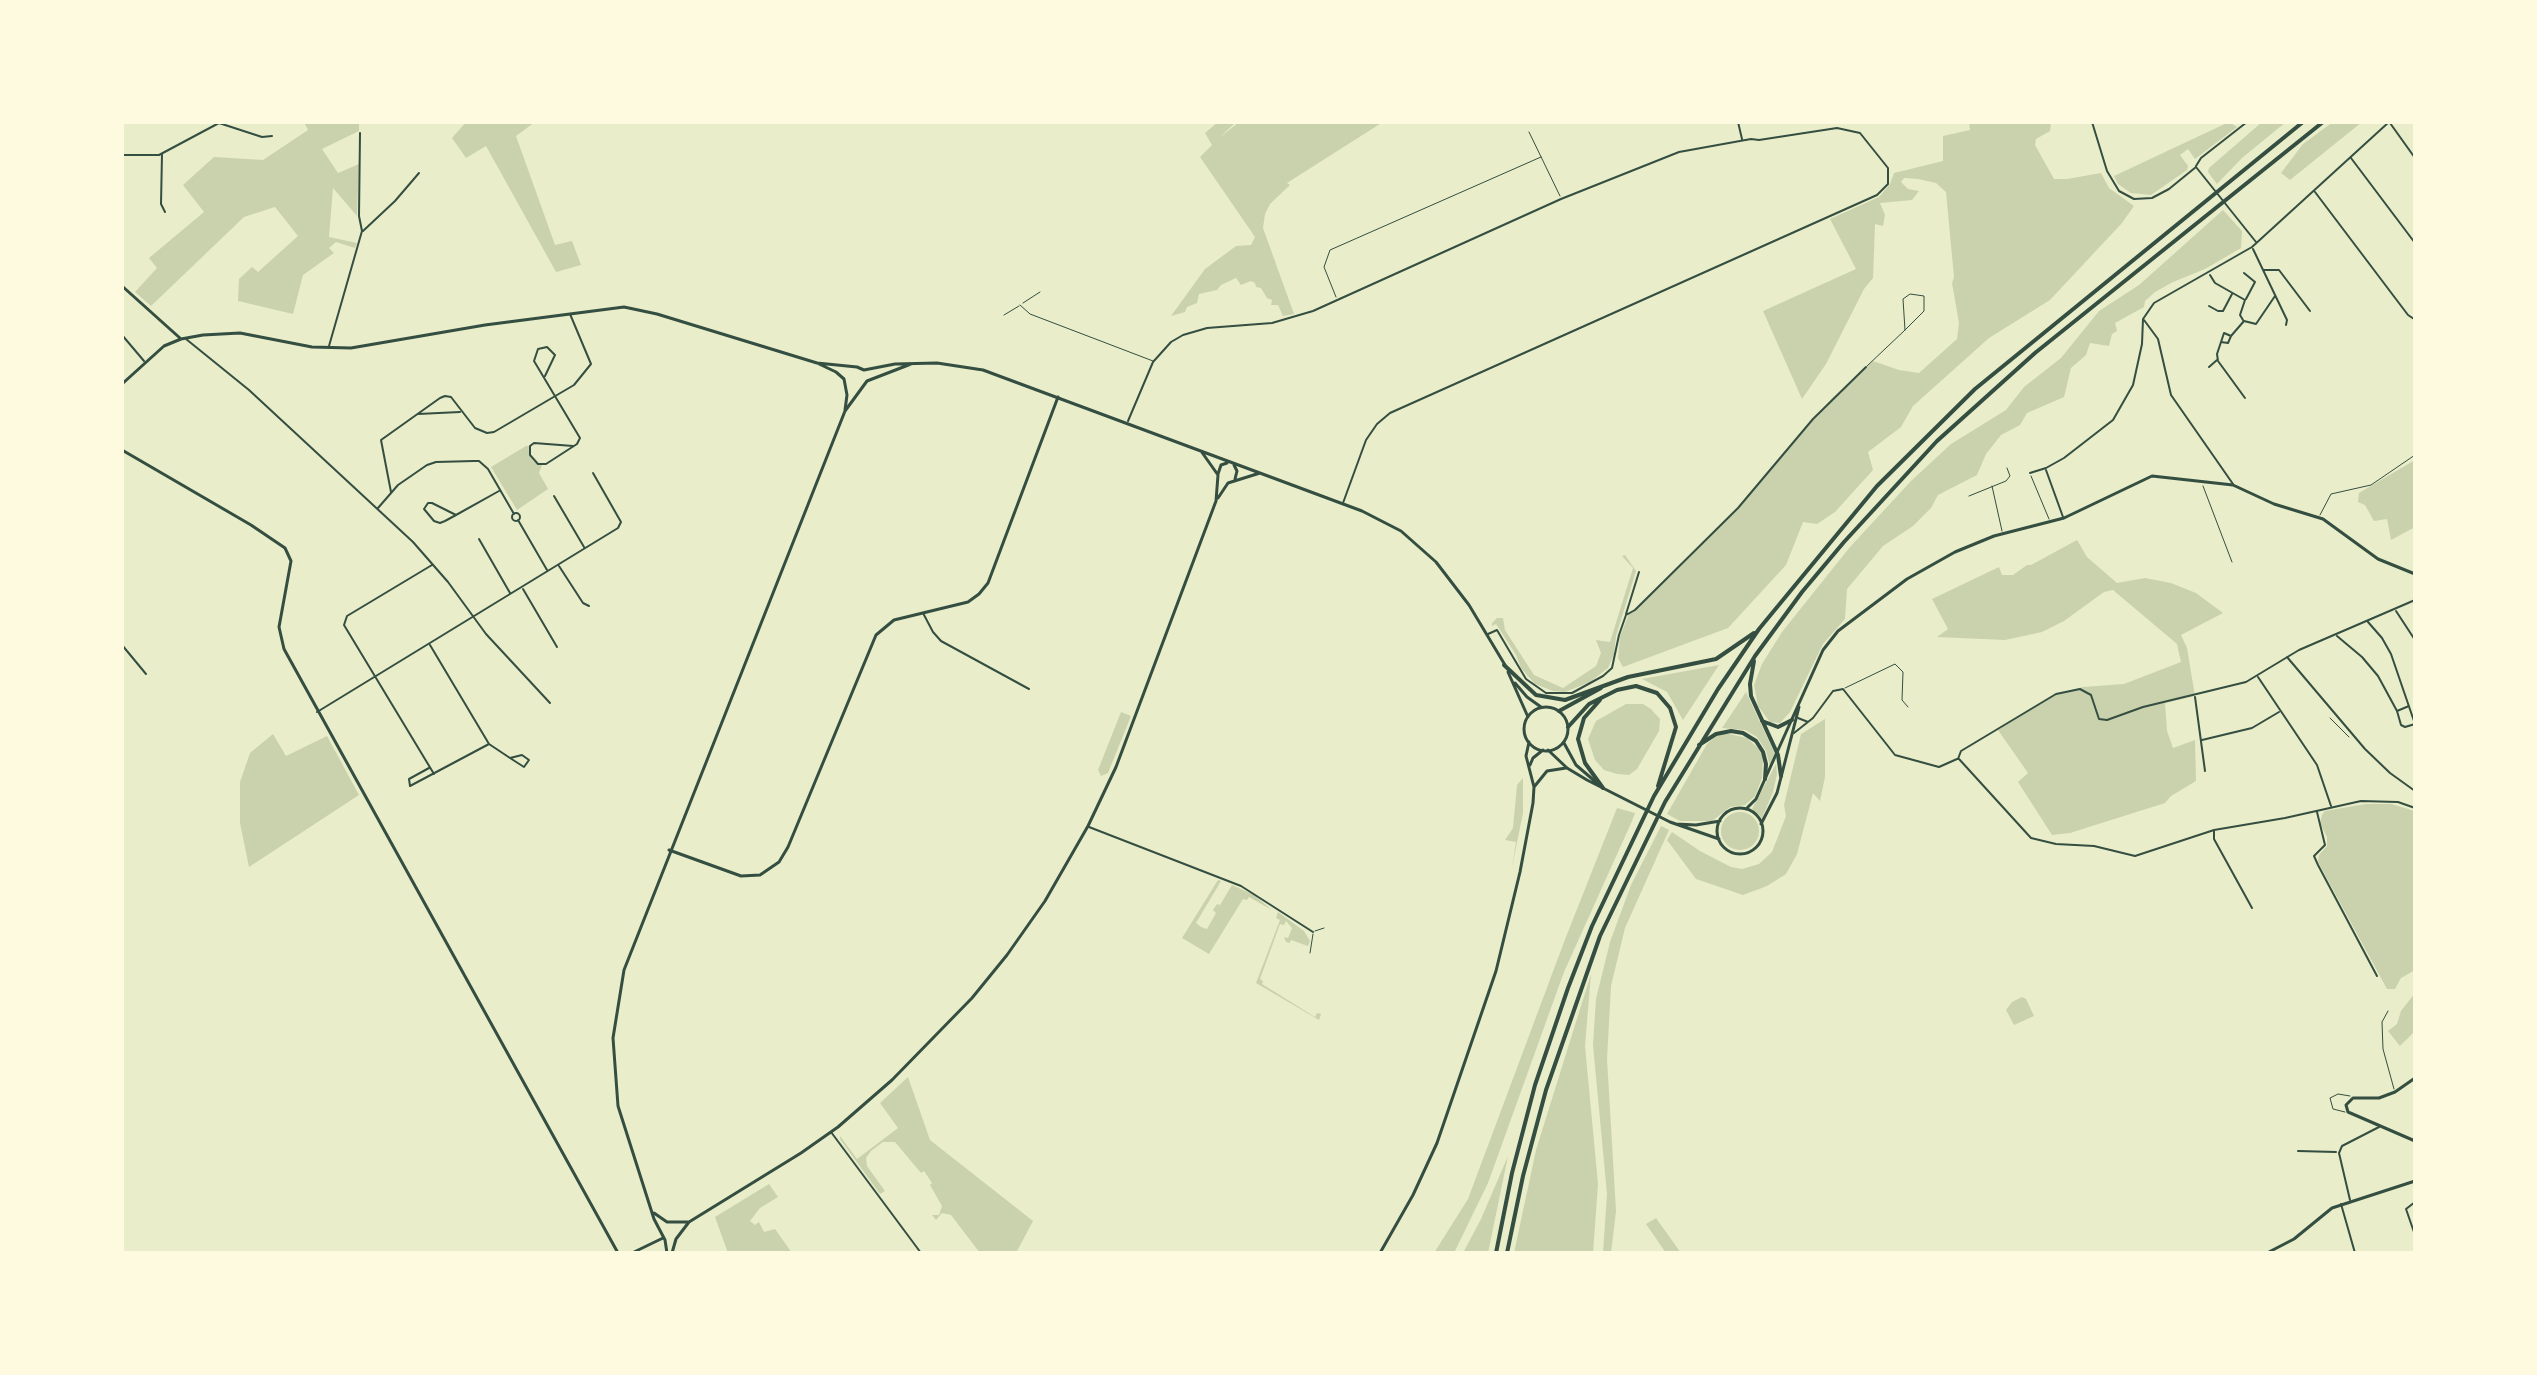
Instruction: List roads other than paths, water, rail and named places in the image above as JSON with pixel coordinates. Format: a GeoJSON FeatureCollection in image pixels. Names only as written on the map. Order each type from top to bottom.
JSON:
{"type":"FeatureCollection","features":[{"type":"Feature","properties":{"kind":"highway"},"geometry":{"type":"LineString","coordinates":[[1496,1253],[1512,1173],[1535,1085],[1592,926],[1654,796],[1718,689],[1759,629],[1838,530],[1928,433],[2026,345],[2303,122]]}},
{"type":"Feature","properties":{"kind":"highway"},"geometry":{"type":"LineString","coordinates":[[1507,1253],[1534,1133],[1570,1016],[1600,936],[1665,802],[1755,656],[1844,542],[1937,441],[2035,353],[2323,122]]}},
{"type":"Feature","properties":{"kind":"highway"},"geometry":{"type":"LineString","coordinates":[[1504,665],[1536,695],[1548,699],[1574,697],[1628,677],[1716,659],[1759,629]]}},
{"type":"Feature","properties":{"kind":"highway"},"geometry":{"type":"LineString","coordinates":[[1755,656],[1750,690],[1778,755],[1781,776]]}},
{"type":"Feature","properties":{"kind":"highway"},"geometry":{"type":"LineString","coordinates":[[1559,711],[1606,685]]}},
{"type":"Feature","properties":{"kind":"highway"},"geometry":{"type":"LineString","coordinates":[[1568,727],[1584,708],[1606,695],[1629,687],[1643,687],[1657,693],[1670,708],[1675,735],[1654,796]]}},
{"type":"Feature","properties":{"kind":"highway"},"geometry":{"type":"LineString","coordinates":[[1603,788],[1585,763],[1578,739],[1584,718],[1606,695]]}},
{"type":"Feature","properties":{"kind":"highway"},"geometry":{"type":"LineString","coordinates":[[1761,721],[1778,727],[1795,719]]}},
{"type":"Feature","properties":{"kind":"highway"},"geometry":{"type":"LineString","coordinates":[[1697,747],[1716,734],[1731,731],[1743,733],[1756,741],[1763,752],[1765,779]]}},
{"type":"Feature","properties":{"kind":"street"},"geometry":{"type":"LineString","coordinates":[[1738,122],[1742,140]]}},
{"type":"Feature","properties":{"kind":"street"},"geometry":{"type":"LineString","coordinates":[[2092,122],[2112,183],[2127,196],[2143,200],[2158,196],[2247,122]]}},
{"type":"Feature","properties":{"kind":"street"},"geometry":{"type":"LineString","coordinates":[[2030,473],[2046,468],[2084,445],[2113,420],[2133,385],[2143,319],[2154,303],[2252,247],[2390,122],[2415,158]]}},
{"type":"Feature","properties":{"kind":"street"},"geometry":{"type":"LineString","coordinates":[[122,155],[162,153],[219,123],[262,137],[272,136]]}},
{"type":"Feature","properties":{"kind":"street"},"geometry":{"type":"LineString","coordinates":[[1128,423],[1153,362],[1171,342],[1195,330],[1272,323],[1337,301],[1561,199],[1679,152],[1742,140],[1837,128],[1849,129],[1867,140],[1888,168],[1888,184],[1877,195],[1390,413],[1377,424],[1366,440],[1343,503]]}},
{"type":"Feature","properties":{"kind":"street"},"geometry":{"type":"LineString","coordinates":[[328,347],[362,231],[359,216],[360,133]]}},
{"type":"Feature","properties":{"kind":"street"},"geometry":{"type":"LineString","coordinates":[[162,153],[161,204],[165,212]]}},
{"type":"Feature","properties":{"kind":"street"},"geometry":{"type":"LineString","coordinates":[[2350,157],[2415,243]]}},
{"type":"Feature","properties":{"kind":"street"},"geometry":{"type":"LineString","coordinates":[[2196,167],[2257,242]]}},
{"type":"Feature","properties":{"kind":"street"},"geometry":{"type":"LineString","coordinates":[[362,231],[395,201],[419,173]]}},
{"type":"Feature","properties":{"kind":"street"},"geometry":{"type":"LineString","coordinates":[[2315,191],[2408,315],[2415,320]]}},
{"type":"Feature","properties":{"kind":"street"},"geometry":{"type":"LineString","coordinates":[[2252,247],[2287,320],[2286,325]]}},
{"type":"Feature","properties":{"kind":"street"},"geometry":{"type":"LineString","coordinates":[[2264,270],[2279,270],[2310,311]]}},
{"type":"Feature","properties":{"kind":"street"},"geometry":{"type":"LineString","coordinates":[[2209,273],[2215,283],[2245,300]]}},
{"type":"Feature","properties":{"kind":"street"},"geometry":{"type":"LineString","coordinates":[[2244,273],[2255,282],[2240,315],[2244,321],[2256,324],[2275,296]]}},
{"type":"Feature","properties":{"kind":"street"},"geometry":{"type":"LineString","coordinates":[[122,286],[249,390],[377,509],[433,565],[473,617],[550,703]]}},
{"type":"Feature","properties":{"kind":"street"},"geometry":{"type":"LineString","coordinates":[[2209,306],[2223,311],[2233,293]]}},
{"type":"Feature","properties":{"kind":"street"},"geometry":{"type":"LineString","coordinates":[[122,384],[164,346],[183,339],[240,333],[299,345],[351,348],[624,307],[657,314],[817,363],[864,370],[937,363],[974,368],[1343,503],[1388,524],[1424,549],[1449,576],[1513,680],[1527,697],[1541,707],[1559,711],[1568,727],[1564,742],[1576,765],[1603,788]]}},
{"type":"Feature","properties":{"kind":"street"},"geometry":{"type":"LineString","coordinates":[[391,492],[381,440],[445,396],[455,400],[480,431],[494,432],[574,385],[591,364],[570,313]]}},
{"type":"Feature","properties":{"kind":"street"},"geometry":{"type":"LineString","coordinates":[[2143,319],[2158,339],[2171,395],[2233,485]]}},
{"type":"Feature","properties":{"kind":"street"},"geometry":{"type":"LineString","coordinates":[[2221,342],[2228,343],[2244,321]]}},
{"type":"Feature","properties":{"kind":"street"},"geometry":{"type":"LineString","coordinates":[[2209,367],[2217,359],[2224,333],[2231,336]]}},
{"type":"Feature","properties":{"kind":"street"},"geometry":{"type":"LineString","coordinates":[[122,335],[145,362]]}},
{"type":"Feature","properties":{"kind":"street"},"geometry":{"type":"LineString","coordinates":[[545,376],[555,355],[547,347],[538,349],[534,357],[580,438],[573,446],[542,465],[533,461],[530,455],[530,446],[534,443],[573,446]]}},
{"type":"Feature","properties":{"kind":"street"},"geometry":{"type":"LineString","coordinates":[[2217,359],[2245,398]]}},
{"type":"Feature","properties":{"kind":"street"},"geometry":{"type":"LineString","coordinates":[[668,1252],[623,1128],[615,1082],[613,1038],[619,991],[627,960],[669,850],[845,411],[847,387],[844,379],[817,363]]}},
{"type":"Feature","properties":{"kind":"street"},"geometry":{"type":"LineString","coordinates":[[867,381],[911,364]]}},
{"type":"Feature","properties":{"kind":"street"},"geometry":{"type":"LineString","coordinates":[[844,379],[846,371],[853,367]]}},
{"type":"Feature","properties":{"kind":"street"},"geometry":{"type":"LineString","coordinates":[[1626,615],[1635,610],[1738,508],[1823,408],[1866,367]]}},
{"type":"Feature","properties":{"kind":"street"},"geometry":{"type":"LineString","coordinates":[[845,411],[867,381],[864,370]]}},
{"type":"Feature","properties":{"kind":"street"},"geometry":{"type":"LineString","coordinates":[[847,387],[854,391],[863,389]]}},
{"type":"Feature","properties":{"kind":"street"},"geometry":{"type":"LineString","coordinates":[[669,850],[736,876],[760,875],[774,867],[788,847],[873,640],[894,620],[968,602],[988,583],[1058,397]]}},
{"type":"Feature","properties":{"kind":"street"},"geometry":{"type":"LineString","coordinates":[[417,414],[463,412]]}},
{"type":"Feature","properties":{"kind":"street"},"geometry":{"type":"LineString","coordinates":[[122,450],[285,548],[291,561],[279,627],[281,642],[618,1253]]}},
{"type":"Feature","properties":{"kind":"street"},"geometry":{"type":"LineString","coordinates":[[1201,451],[1218,476],[1228,483]]}},
{"type":"Feature","properties":{"kind":"street"},"geometry":{"type":"LineString","coordinates":[[377,509],[391,492],[427,465],[474,461],[484,464],[514,514],[513,520],[518,520],[548,571]]}},
{"type":"Feature","properties":{"kind":"street"},"geometry":{"type":"LineString","coordinates":[[1216,501],[1221,465],[1227,463]]}},
{"type":"Feature","properties":{"kind":"street"},"geometry":{"type":"LineString","coordinates":[[1234,465],[1237,471],[1235,479]]}},
{"type":"Feature","properties":{"kind":"street"},"geometry":{"type":"LineString","coordinates":[[2046,468],[2064,518]]}},
{"type":"Feature","properties":{"kind":"street"},"geometry":{"type":"LineString","coordinates":[[317,712],[618,528],[621,522],[593,473]]}},
{"type":"Feature","properties":{"kind":"street"},"geometry":{"type":"LineString","coordinates":[[668,1252],[689,1222],[831,1132],[901,1072],[972,998],[1007,955],[1045,901],[1088,826],[1128,737],[1216,501],[1228,483],[1260,473]]}},
{"type":"Feature","properties":{"kind":"street"},"geometry":{"type":"LineString","coordinates":[[2222,483],[2224,473]]}},
{"type":"Feature","properties":{"kind":"street"},"geometry":{"type":"LineString","coordinates":[[1719,839],[1720,821],[1728,812],[1746,809],[1755,802],[1795,719],[1823,650],[1838,631],[1919,571],[1974,543],[2064,518],[2152,476],[2233,485],[2274,504],[2319,517],[2378,559],[2415,574]]}},
{"type":"Feature","properties":{"kind":"street"},"geometry":{"type":"LineString","coordinates":[[456,515],[432,503],[425,505],[426,512],[440,523],[456,515],[500,490]]}},
{"type":"Feature","properties":{"kind":"street"},"geometry":{"type":"LineString","coordinates":[[554,496],[585,549]]}},
{"type":"Feature","properties":{"kind":"street"},"geometry":{"type":"LineString","coordinates":[[479,539],[511,594]]}},
{"type":"Feature","properties":{"kind":"street"},"geometry":{"type":"LineString","coordinates":[[433,565],[345,620],[344,625],[434,774]]}},
{"type":"Feature","properties":{"kind":"street"},"geometry":{"type":"LineString","coordinates":[[558,565],[583,603],[589,606]]}},
{"type":"Feature","properties":{"kind":"street"},"geometry":{"type":"LineString","coordinates":[[1487,635],[1497,630],[1531,684],[1546,693],[1563,695],[1586,688],[1612,668],[1639,572]]}},
{"type":"Feature","properties":{"kind":"street"},"geometry":{"type":"LineString","coordinates":[[522,587],[557,647]]}},
{"type":"Feature","properties":{"kind":"street"},"geometry":{"type":"LineString","coordinates":[[1794,733],[1810,722],[1833,691],[1843,689],[1895,755],[1939,767],[1958,759],[1961,751],[2056,694],[2080,689],[2091,695],[2102,721],[2143,707],[2246,682],[2286,656],[2415,600]]}},
{"type":"Feature","properties":{"kind":"street"},"geometry":{"type":"LineString","coordinates":[[2395,609],[2415,640]]}},
{"type":"Feature","properties":{"kind":"street"},"geometry":{"type":"LineString","coordinates":[[923,612],[941,641],[1029,689]]}},
{"type":"Feature","properties":{"kind":"street"},"geometry":{"type":"LineString","coordinates":[[2336,635],[2362,657],[2378,676],[2401,725],[2415,724],[2391,654],[2367,621]]}},
{"type":"Feature","properties":{"kind":"street"},"geometry":{"type":"LineString","coordinates":[[429,644],[489,744],[510,758]]}},
{"type":"Feature","properties":{"kind":"street"},"geometry":{"type":"LineString","coordinates":[[122,645],[146,674]]}},
{"type":"Feature","properties":{"kind":"street"},"geometry":{"type":"LineString","coordinates":[[2286,656],[2365,749],[2415,791]]}},
{"type":"Feature","properties":{"kind":"street"},"geometry":{"type":"LineString","coordinates":[[2257,676],[2317,765],[2331,807]]}},
{"type":"Feature","properties":{"kind":"street"},"geometry":{"type":"LineString","coordinates":[[1380,1253],[1402,1216],[1432,1153],[1483,1015],[1517,887],[1534,787],[1526,755],[1528,717],[1513,680]]}},
{"type":"Feature","properties":{"kind":"street"},"geometry":{"type":"LineString","coordinates":[[2195,696],[2205,771]]}},
{"type":"Feature","properties":{"kind":"street"},"geometry":{"type":"LineString","coordinates":[[2397,711],[2410,706]]}},
{"type":"Feature","properties":{"kind":"street"},"geometry":{"type":"LineString","coordinates":[[1528,717],[1541,707]]}},
{"type":"Feature","properties":{"kind":"street"},"geometry":{"type":"LineString","coordinates":[[2202,740],[2252,728],[2280,711]]}},
{"type":"Feature","properties":{"kind":"street"},"geometry":{"type":"LineString","coordinates":[[1795,719],[1810,722]]}},
{"type":"Feature","properties":{"kind":"street"},"geometry":{"type":"LineString","coordinates":[[1529,742],[1603,788],[1674,824],[1719,839],[1730,852],[1747,853],[1760,841],[1761,824],[1773,802],[1794,733],[1795,719]]}},
{"type":"Feature","properties":{"kind":"street"},"geometry":{"type":"LineString","coordinates":[[1529,768],[1533,758],[1564,742]]}},
{"type":"Feature","properties":{"kind":"street"},"geometry":{"type":"LineString","coordinates":[[430,768],[409,779],[410,786],[489,744]]}},
{"type":"Feature","properties":{"kind":"street"},"geometry":{"type":"LineString","coordinates":[[1958,759],[2031,838],[2056,844],[2094,846],[2135,856],[2214,830],[2370,800],[2398,802],[2415,808]]}},
{"type":"Feature","properties":{"kind":"street"},"geometry":{"type":"LineString","coordinates":[[1534,787],[1547,771],[1567,768]]}},
{"type":"Feature","properties":{"kind":"street"},"geometry":{"type":"LineString","coordinates":[[1746,809],[1756,815],[1761,824]]}},
{"type":"Feature","properties":{"kind":"street"},"geometry":{"type":"LineString","coordinates":[[2317,811],[2325,845],[2314,856],[2377,976]]}},
{"type":"Feature","properties":{"kind":"street"},"geometry":{"type":"LineString","coordinates":[[1674,824],[1696,825],[1720,821]]}},
{"type":"Feature","properties":{"kind":"street"},"geometry":{"type":"LineString","coordinates":[[1088,826],[1241,886],[1313,932]]}},
{"type":"Feature","properties":{"kind":"street"},"geometry":{"type":"LineString","coordinates":[[2214,830],[2218,847],[2252,908]]}},
{"type":"Feature","properties":{"kind":"street"},"geometry":{"type":"LineString","coordinates":[[2415,1078],[2395,1092],[2379,1098],[2353,1099],[2346,1105],[2348,1112],[2415,1141]]}},
{"type":"Feature","properties":{"kind":"street"},"geometry":{"type":"LineString","coordinates":[[2351,1201],[2339,1153],[2342,1146],[2379,1126]]}},
{"type":"Feature","properties":{"kind":"street"},"geometry":{"type":"LineString","coordinates":[[831,1132],[921,1253]]}},
{"type":"Feature","properties":{"kind":"street"},"geometry":{"type":"LineString","coordinates":[[2298,1151],[2339,1153]]}},
{"type":"Feature","properties":{"kind":"street"},"geometry":{"type":"LineString","coordinates":[[2267,1253],[2294,1239],[2332,1208],[2415,1181]]}},
{"type":"Feature","properties":{"kind":"street"},"geometry":{"type":"LineString","coordinates":[[2415,1202],[2406,1209],[2415,1235]]}},
{"type":"Feature","properties":{"kind":"street"},"geometry":{"type":"LineString","coordinates":[[2341,1204],[2355,1253]]}},
{"type":"Feature","properties":{"kind":"street"},"geometry":{"type":"LineString","coordinates":[[652,1210],[667,1222],[689,1222]]}},
{"type":"Feature","properties":{"kind":"street"},"geometry":{"type":"LineString","coordinates":[[660,1231],[667,1222]]}},
{"type":"Feature","properties":{"kind":"street"},"geometry":{"type":"LineString","coordinates":[[674,1223],[679,1234]]}},
{"type":"Feature","properties":{"kind":"street"},"geometry":{"type":"LineString","coordinates":[[632,1253],[664,1239],[676,1239]]}},
{"type":"Feature","properties":{"kind":"street"},"geometry":{"type":"LineString","coordinates":[[654,1245],[668,1252]]}},
{"type":"Feature","properties":{"kind":"lane"},"geometry":{"type":"LineString","coordinates":[[1529,132],[1561,199]]}},
{"type":"Feature","properties":{"kind":"lane"},"geometry":{"type":"LineString","coordinates":[[1337,301],[1324,267],[1330,250],[1541,157]]}},
{"type":"Feature","properties":{"kind":"lane"},"geometry":{"type":"LineString","coordinates":[[1004,315],[1040,292]]}},
{"type":"Feature","properties":{"kind":"lane"},"geometry":{"type":"LineString","coordinates":[[1866,367],[1905,330],[1924,311],[1924,296],[1910,294],[1903,299],[1905,330]]}},
{"type":"Feature","properties":{"kind":"lane"},"geometry":{"type":"LineString","coordinates":[[1020,305],[1030,314],[1153,362]]}},
{"type":"Feature","properties":{"kind":"lane"},"geometry":{"type":"LineString","coordinates":[[2319,517],[2331,494],[2371,485],[2415,455]]}},
{"type":"Feature","properties":{"kind":"lane"},"geometry":{"type":"LineString","coordinates":[[1969,496],[2009,478],[2007,468]]}},
{"type":"Feature","properties":{"kind":"lane"},"geometry":{"type":"LineString","coordinates":[[2030,473],[2049,521]]}},
{"type":"Feature","properties":{"kind":"lane"},"geometry":{"type":"LineString","coordinates":[[2202,481],[2232,562]]}},
{"type":"Feature","properties":{"kind":"lane"},"geometry":{"type":"LineString","coordinates":[[1992,486],[2003,534]]}},
{"type":"Feature","properties":{"kind":"lane"},"geometry":{"type":"LineString","coordinates":[[1843,689],[1895,664],[1903,672],[1902,700],[1908,707]]}},
{"type":"Feature","properties":{"kind":"lane"},"geometry":{"type":"LineString","coordinates":[[2330,718],[2349,737]]}},
{"type":"Feature","properties":{"kind":"lane"},"geometry":{"type":"LineString","coordinates":[[1310,953],[1313,932],[1324,928]]}},
{"type":"Feature","properties":{"kind":"lane"},"geometry":{"type":"LineString","coordinates":[[2388,1011],[2383,1015],[2382,1022],[2383,1049],[2395,1092]]}},
{"type":"Feature","properties":{"kind":"lane"},"geometry":{"type":"LineString","coordinates":[[2348,1112],[2333,1109],[2330,1098],[2338,1094],[2353,1099]]}}]}
